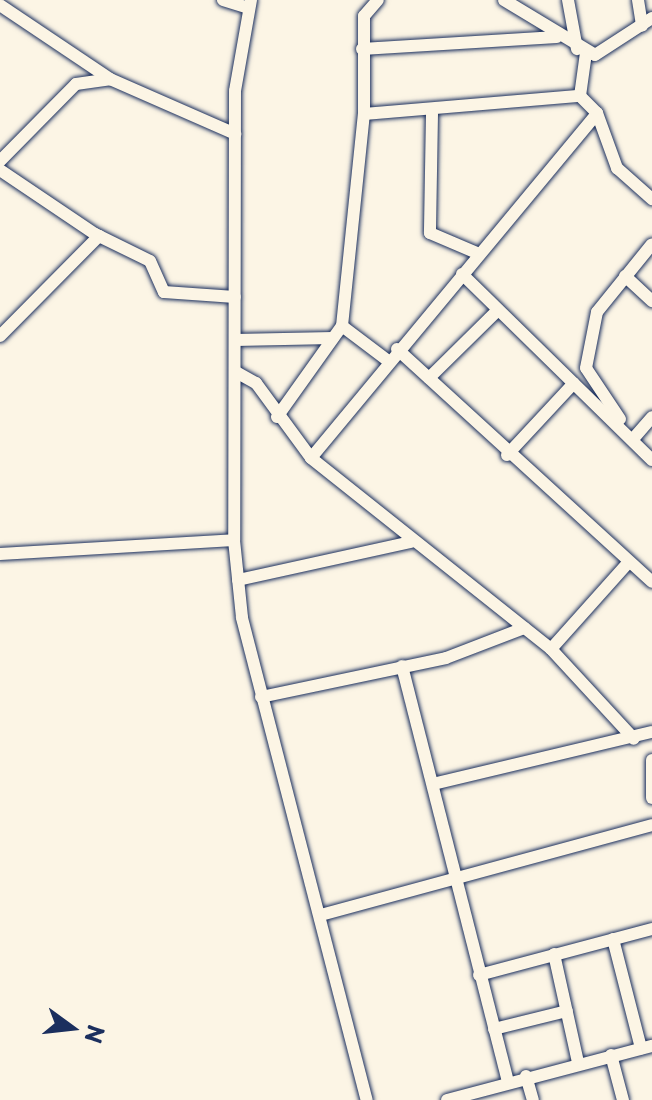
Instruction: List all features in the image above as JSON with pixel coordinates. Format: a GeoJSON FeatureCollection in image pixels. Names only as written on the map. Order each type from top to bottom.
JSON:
{"type":"FeatureCollection","features":[{"type":"Feature","properties":{"kind":"street"},"geometry":{"type":"LineString","coordinates":[[223,0],[250,4],[235,134],[234,540],[238,580],[261,697],[321,915],[367,1100]]}},
{"type":"Feature","properties":{"kind":"street"},"geometry":{"type":"LineString","coordinates":[[277,417],[342,326],[364,114],[364,16],[378,0]]}},
{"type":"Feature","properties":{"kind":"street"},"geometry":{"type":"LineString","coordinates":[[504,0],[582,51],[619,45],[647,22],[638,0]]}},
{"type":"Feature","properties":{"kind":"street"},"geometry":{"type":"LineString","coordinates":[[568,0],[582,51],[580,96],[597,113],[617,168],[652,199]]}},
{"type":"Feature","properties":{"kind":"street"},"geometry":{"type":"LineString","coordinates":[[0,5],[110,79],[235,134]]}},
{"type":"Feature","properties":{"kind":"street"},"geometry":{"type":"LineString","coordinates":[[362,49],[557,37]]}},
{"type":"Feature","properties":{"kind":"street"},"geometry":{"type":"LineString","coordinates":[[0,161],[76,84],[110,79]]}},
{"type":"Feature","properties":{"kind":"street"},"geometry":{"type":"LineString","coordinates":[[364,114],[432,114],[580,96]]}},
{"type":"Feature","properties":{"kind":"street"},"geometry":{"type":"LineString","coordinates":[[311,458],[387,360],[597,113]]}},
{"type":"Feature","properties":{"kind":"street"},"geometry":{"type":"LineString","coordinates":[[432,114],[430,233],[477,253]]}},
{"type":"Feature","properties":{"kind":"street"},"geometry":{"type":"LineString","coordinates":[[0,170],[99,236],[150,261],[164,292],[235,297]]}},
{"type":"Feature","properties":{"kind":"street"},"geometry":{"type":"LineString","coordinates":[[0,336],[99,236]]}},
{"type":"Feature","properties":{"kind":"street"},"geometry":{"type":"LineString","coordinates":[[633,439],[586,368],[597,312],[652,244]]}},
{"type":"Feature","properties":{"kind":"street"},"geometry":{"type":"LineString","coordinates":[[462,274],[652,460]]}},
{"type":"Feature","properties":{"kind":"street"},"geometry":{"type":"LineString","coordinates":[[625,276],[652,301]]}},
{"type":"Feature","properties":{"kind":"street"},"geometry":{"type":"LineString","coordinates":[[429,378],[498,310]]}},
{"type":"Feature","properties":{"kind":"street"},"geometry":{"type":"LineString","coordinates":[[342,326],[387,360]]}},
{"type":"Feature","properties":{"kind":"street"},"geometry":{"type":"LineString","coordinates":[[235,340],[333,338]]}},
{"type":"Feature","properties":{"kind":"street"},"geometry":{"type":"LineString","coordinates":[[397,349],[507,455],[627,564],[652,582]]}},
{"type":"Feature","properties":{"kind":"street"},"geometry":{"type":"LineString","coordinates":[[236,372],[256,383],[277,417],[311,458],[411,542],[551,649],[634,739]]}},
{"type":"Feature","properties":{"kind":"street"},"geometry":{"type":"LineString","coordinates":[[507,455],[574,383]]}},
{"type":"Feature","properties":{"kind":"street"},"geometry":{"type":"LineString","coordinates":[[633,439],[652,417]]}},
{"type":"Feature","properties":{"kind":"street"},"geometry":{"type":"LineString","coordinates":[[0,554],[234,540]]}},
{"type":"Feature","properties":{"kind":"street"},"geometry":{"type":"LineString","coordinates":[[238,580],[411,542]]}},
{"type":"Feature","properties":{"kind":"street"},"geometry":{"type":"LineString","coordinates":[[551,649],[627,564]]}},
{"type":"Feature","properties":{"kind":"street"},"geometry":{"type":"LineString","coordinates":[[261,697],[446,658],[524,628]]}},
{"type":"Feature","properties":{"kind":"street"},"geometry":{"type":"LineString","coordinates":[[402,666],[508,1081]]}},
{"type":"Feature","properties":{"kind":"street"},"geometry":{"type":"LineString","coordinates":[[433,784],[634,739],[652,732]]}},
{"type":"Feature","properties":{"kind":"street"},"geometry":{"type":"LineString","coordinates":[[652,760],[652,798]]}},
{"type":"Feature","properties":{"kind":"street"},"geometry":{"type":"LineString","coordinates":[[321,915],[652,825]]}},
{"type":"Feature","properties":{"kind":"street"},"geometry":{"type":"LineString","coordinates":[[479,975],[652,929]]}},
{"type":"Feature","properties":{"kind":"street"},"geometry":{"type":"LineString","coordinates":[[447,1100],[578,1062],[646,1047],[613,939]]}},
{"type":"Feature","properties":{"kind":"street"},"geometry":{"type":"LineString","coordinates":[[554,954],[578,1062]]}},
{"type":"Feature","properties":{"kind":"street"},"geometry":{"type":"LineString","coordinates":[[494,1029],[567,1011]]}},
{"type":"Feature","properties":{"kind":"street"},"geometry":{"type":"LineString","coordinates":[[611,1055],[623,1100]]}},
{"type":"Feature","properties":{"kind":"street"},"geometry":{"type":"LineString","coordinates":[[526,1076],[533,1100]]}}]}
